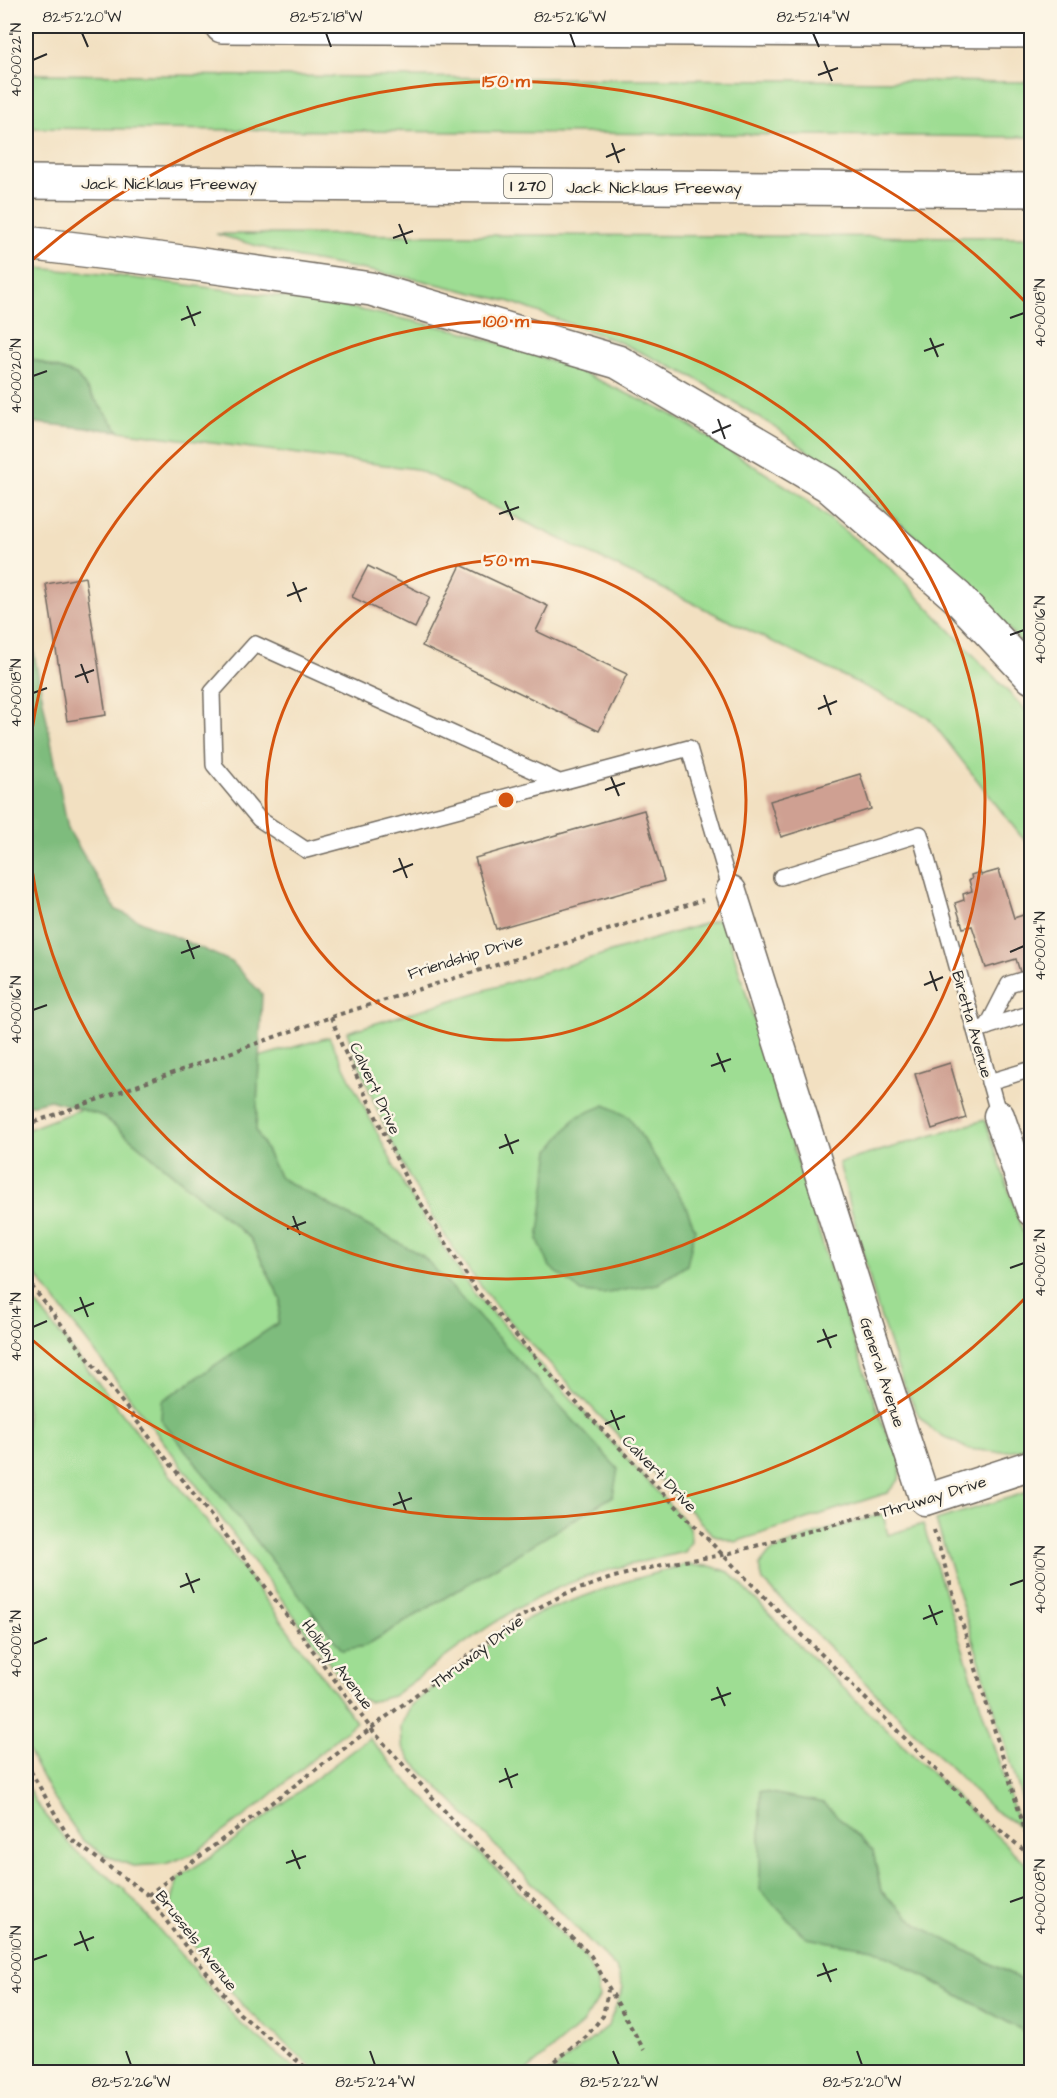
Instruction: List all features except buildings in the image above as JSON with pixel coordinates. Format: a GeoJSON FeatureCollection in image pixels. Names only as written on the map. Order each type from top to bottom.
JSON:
{"type":"FeatureCollection","features":[{"type":"Feature","properties":{"kind":"highway"},"geometry":{"type":"LineString","coordinates":[[222,26],[1032,31]]}},
{"type":"Feature","properties":{"kind":"highway","name":"Jack Nicklaus Freeway"},"geometry":{"type":"LineString","coordinates":[[26,182],[1032,190]]}},
{"type":"Feature","properties":{"kind":"highway"},"geometry":{"type":"LineString","coordinates":[[26,243],[371,289],[618,362],[828,485],[957,597],[1032,677]]}},
{"type":"Feature","properties":{"kind":"street","name":"General Avenue"},"geometry":{"type":"LineString","coordinates":[[731,891],[925,1500]]}},
{"type":"Feature","properties":{"kind":"street","name":"Biretta Avenue"},"geometry":{"type":"LineString","coordinates":[[999,1116],[1032,1211]]}},
{"type":"Feature","properties":{"kind":"street","name":"Thruway Drive"},"geometry":{"type":"LineString","coordinates":[[925,1500],[1032,1465]]}},
{"type":"Feature","properties":{"kind":"lane"},"geometry":{"type":"LineString","coordinates":[[559,782],[255,644],[212,692],[214,765],[259,819],[306,850],[689,748],[731,891]]}},
{"type":"Feature","properties":{"kind":"lane","name":"Biretta Avenue"},"geometry":{"type":"LineString","coordinates":[[781,877],[920,834],[981,1028],[989,1082],[999,1116]]}},
{"type":"Feature","properties":{"kind":"lane"},"geometry":{"type":"LineString","coordinates":[[981,1028],[1009,984],[1022,980]]}},
{"type":"Feature","properties":{"kind":"lane"},"geometry":{"type":"LineString","coordinates":[[981,1028],[1032,1013]]}},
{"type":"Feature","properties":{"kind":"lane"},"geometry":{"type":"LineString","coordinates":[[989,1082],[1032,1069]]}},
{"type":"Feature","properties":{"kind":"path","name":"Friendship Drive"},"geometry":{"type":"LineString","coordinates":[[26,1125],[331,1017],[731,891]]}},
{"type":"Feature","properties":{"kind":"path","name":"Calvert Drive"},"geometry":{"type":"LineString","coordinates":[[331,1017],[342,1046],[408,1183],[476,1290],[565,1392],[723,1555],[978,1812],[1032,1855]]}},
{"type":"Feature","properties":{"kind":"path","name":"Holiday Avenue"},"geometry":{"type":"LineString","coordinates":[[26,1279],[250,1566],[372,1730],[460,1828],[591,1956],[644,2050]]}},
{"type":"Feature","properties":{"kind":"path","name":"Thruway Drive"},"geometry":{"type":"LineString","coordinates":[[148,1895],[372,1730],[520,1617],[565,1594],[614,1576],[666,1564],[723,1555],[925,1500]]}},
{"type":"Feature","properties":{"kind":"path"},"geometry":{"type":"LineString","coordinates":[[925,1500],[1032,1855]]}},
{"type":"Feature","properties":{"kind":"path","name":"Brussels Avenue"},"geometry":{"type":"LineString","coordinates":[[26,1763],[69,1838],[148,1895],[175,1933],[240,2014],[311,2073]]}},
{"type":"Feature","properties":{"kind":"path"},"geometry":{"type":"LineString","coordinates":[[541,2073],[586,2037],[603,2016],[608,1989]]}},
{"type":"Feature","properties":{"kind":"green space"},"geometry":{"type":"Polygon","coordinates":[[[26,74],[1031,82],[1031,137],[26,128],[26,74]]]}},
{"type":"Feature","properties":{"kind":"green space"},"geometry":{"type":"Polygon","coordinates":[[[216,234],[1031,237],[1031,653],[949,566],[869,496],[775,427],[693,377],[619,342],[511,302],[420,280],[299,258],[216,234]]]}},
{"type":"Feature","properties":{"kind":"green space"},"geometry":{"type":"Polygon","coordinates":[[[26,267],[102,274],[323,302],[465,332],[572,368],[671,414],[797,493],[890,567],[1031,716],[1031,846],[928,717],[416,469],[119,431],[76,375],[26,357],[26,267]]]}},
{"type":"Feature","properties":{"kind":"green space"},"geometry":{"type":"Polygon","coordinates":[[[26,357],[76,375],[119,431],[26,422],[26,357]]]}},
{"type":"Feature","properties":{"kind":"green space"},"geometry":{"type":"Polygon","coordinates":[[[26,613],[68,829],[116,910],[232,962],[262,994],[256,1130],[280,1178],[423,1256],[618,1469],[613,1496],[365,1646],[342,1650],[161,1419],[162,1401],[278,1323],[281,1300],[251,1239],[103,1116],[50,1100],[26,1106],[26,613]]]}},
{"type":"Feature","properties":{"kind":"green space"},"geometry":{"type":"Polygon","coordinates":[[[723,918],[841,1304],[883,1426],[901,1459],[899,1480],[887,1493],[735,1542],[712,1534],[501,1312],[477,1281],[454,1250],[403,1165],[377,1109],[347,1032],[723,918]]]}},
{"type":"Feature","properties":{"kind":"green space"},"geometry":{"type":"Polygon","coordinates":[[[329,1037],[405,1188],[472,1291],[690,1527],[691,1542],[685,1552],[585,1577],[532,1600],[471,1639],[393,1696],[369,1702],[353,1695],[26,1262],[26,1130],[81,1109],[103,1116],[251,1239],[281,1300],[278,1323],[162,1401],[342,1650],[365,1646],[613,1496],[423,1256],[280,1178],[256,1130],[259,1057],[329,1037]]]}},
{"type":"Feature","properties":{"kind":"green space"},"geometry":{"type":"Polygon","coordinates":[[[605,1105],[629,1117],[684,1202],[695,1229],[687,1265],[658,1284],[603,1294],[582,1292],[550,1267],[538,1240],[550,1150],[576,1117],[605,1105]]]}},
{"type":"Feature","properties":{"kind":"green space"},"geometry":{"type":"Polygon","coordinates":[[[985,1120],[1031,1256],[1031,1448],[998,1452],[968,1449],[935,1432],[919,1416],[902,1381],[877,1306],[839,1163],[985,1120]]]}},
{"type":"Feature","properties":{"kind":"green space"},"geometry":{"type":"Polygon","coordinates":[[[26,1291],[226,1546],[356,1722],[263,1802],[193,1854],[165,1864],[133,1866],[106,1856],[83,1841],[51,1794],[26,1747],[26,1291]]]}},
{"type":"Feature","properties":{"kind":"green space"},"geometry":{"type":"Polygon","coordinates":[[[1032,1491],[1031,1828],[936,1520],[1032,1491]]]}},
{"type":"Feature","properties":{"kind":"green space"},"geometry":{"type":"Polygon","coordinates":[[[883,1514],[888,1535],[923,1524],[1019,1826],[992,1809],[763,1581],[759,1566],[770,1552],[817,1533],[883,1514]]]}},
{"type":"Feature","properties":{"kind":"green space"},"geometry":{"type":"Polygon","coordinates":[[[683,1565],[710,1566],[729,1572],[798,1644],[1031,1869],[1031,1985],[918,1925],[881,1891],[873,1851],[806,1938],[874,1949],[1031,2035],[1031,2072],[551,2072],[608,2026],[623,1988],[616,1968],[410,1759],[402,1745],[401,1726],[411,1705],[517,1624],[541,1612],[621,1583],[683,1565]]]}},
{"type":"Feature","properties":{"kind":"green space"},"geometry":{"type":"Polygon","coordinates":[[[369,1738],[404,1778],[585,1957],[597,1982],[599,1998],[583,2023],[525,2072],[317,2072],[243,2006],[176,1923],[171,1904],[178,1878],[230,1844],[369,1738]]]}},
{"type":"Feature","properties":{"kind":"green space"},"geometry":{"type":"Polygon","coordinates":[[[26,1784],[36,1803],[73,1849],[123,1888],[241,2024],[299,2072],[26,2072],[26,1784]]]}},
{"type":"Feature","properties":{"kind":"green space"},"geometry":{"type":"Polygon","coordinates":[[[760,1791],[824,1803],[873,1851],[881,1891],[918,1925],[1031,1985],[1031,2035],[874,1949],[806,1938],[760,1890],[760,1791]]]}}]}
